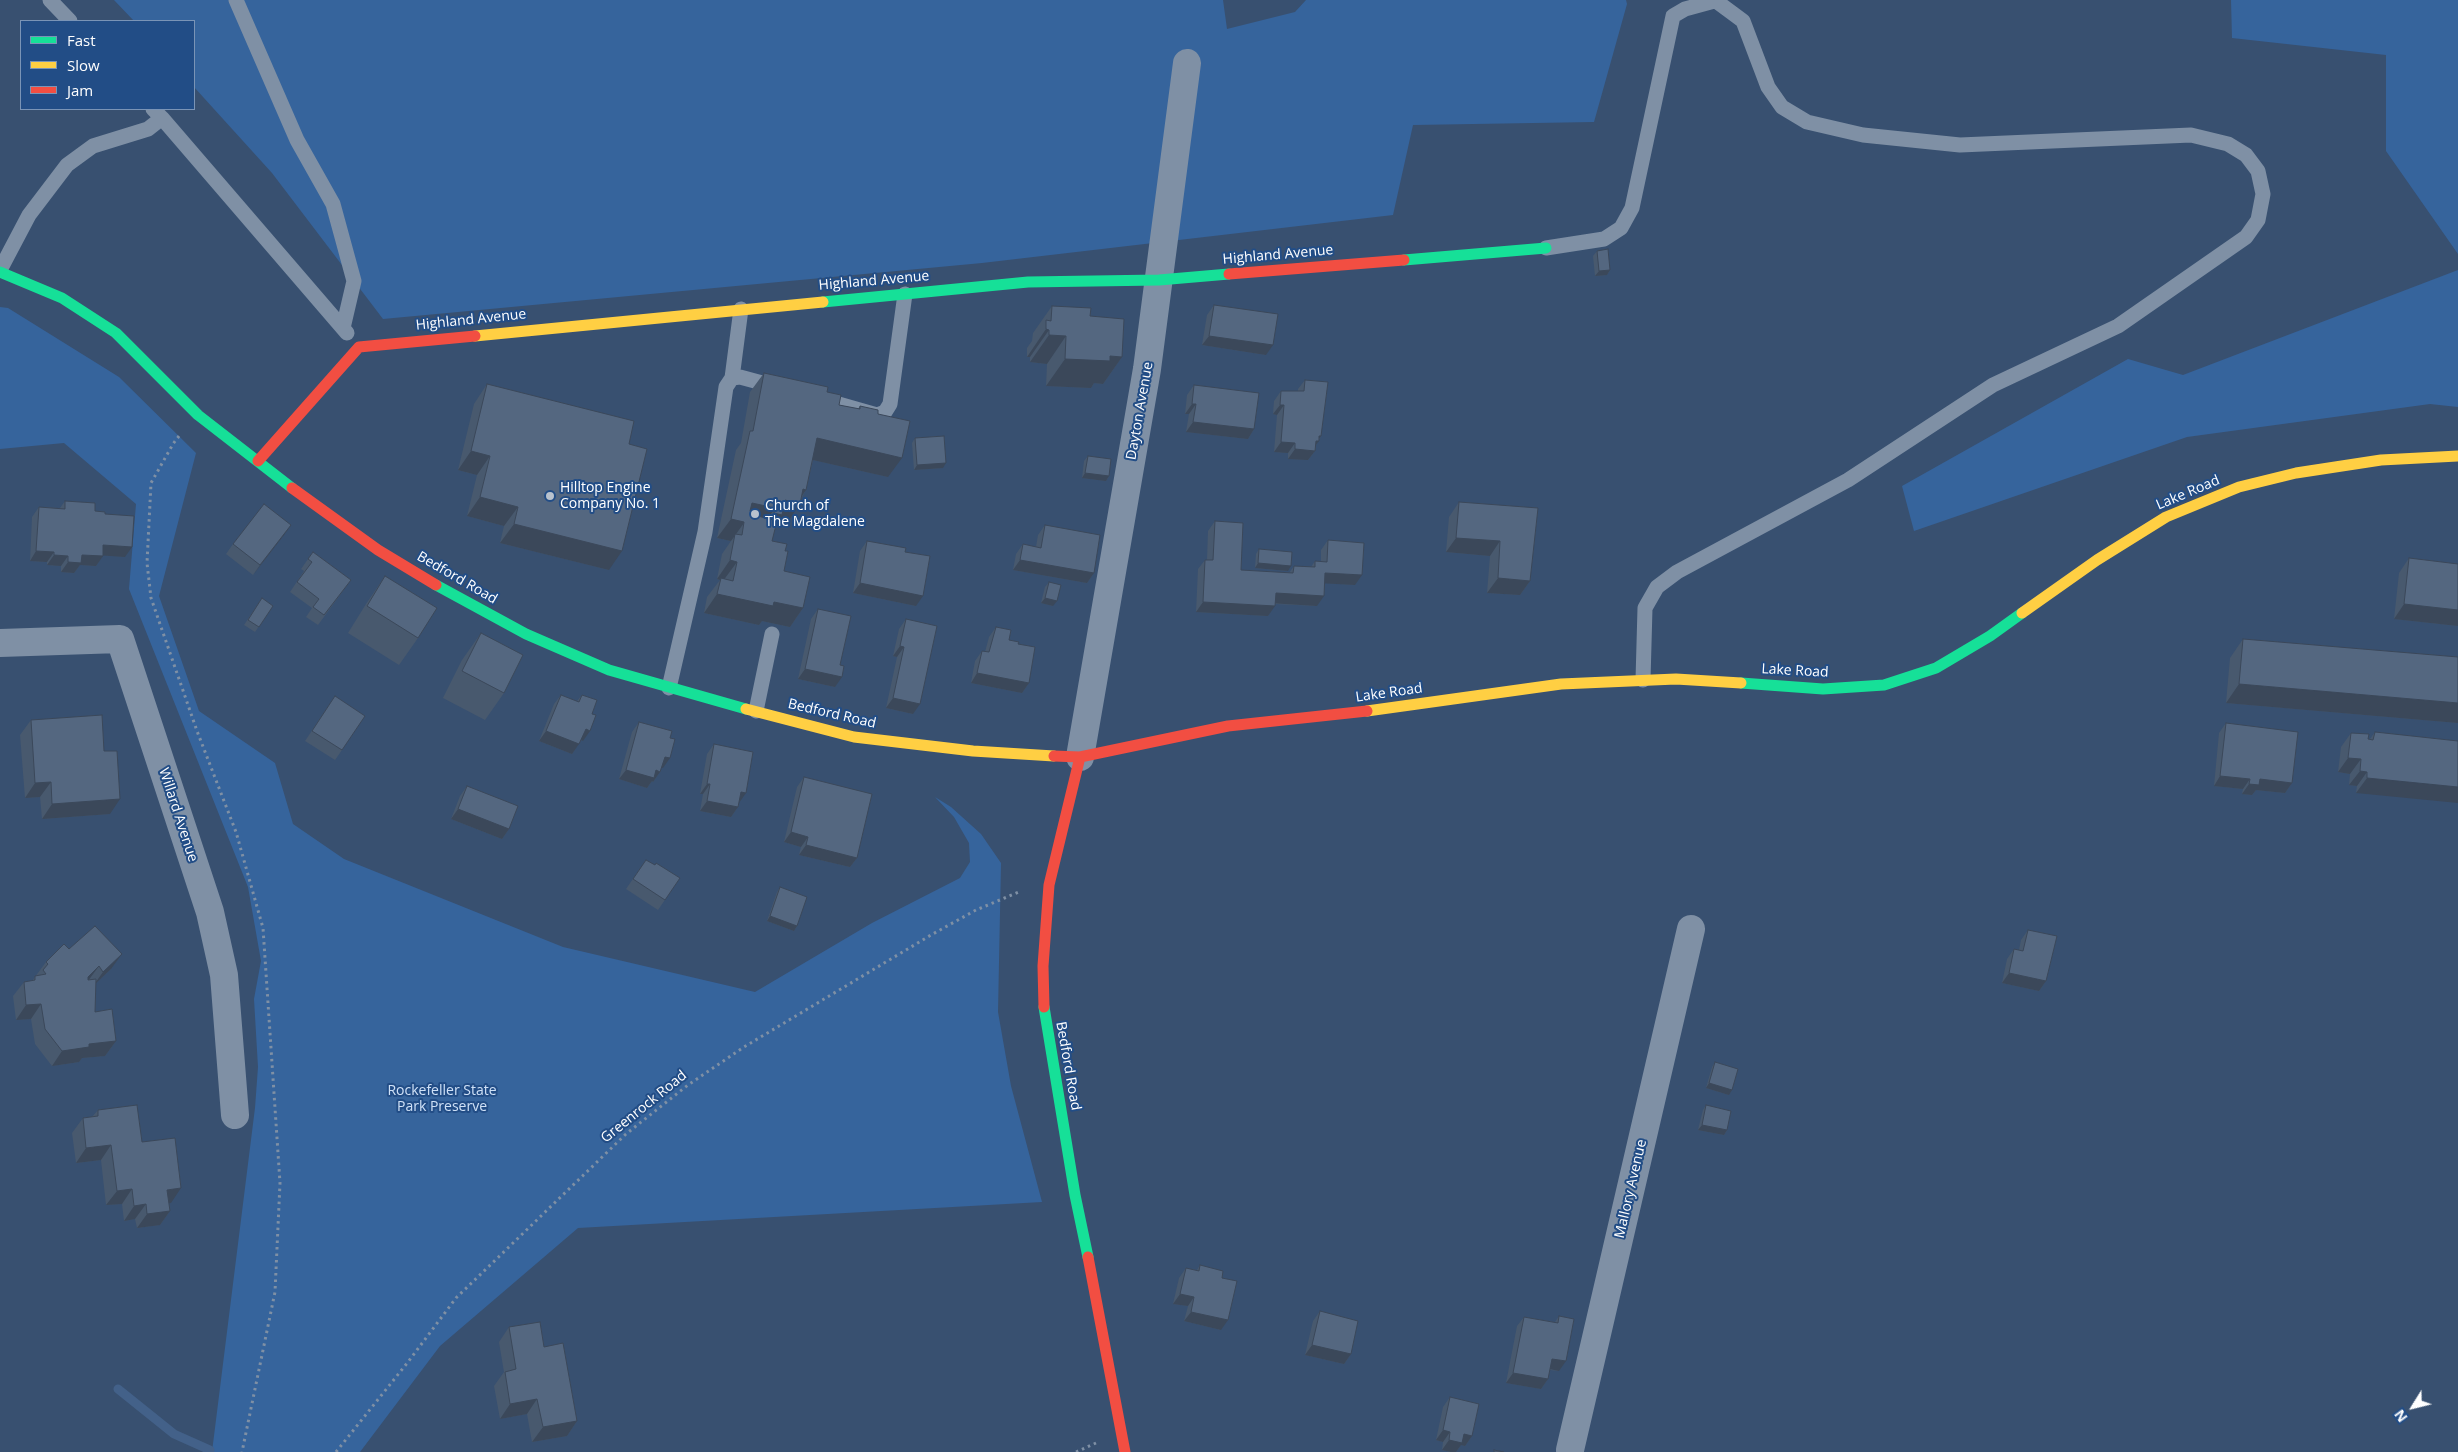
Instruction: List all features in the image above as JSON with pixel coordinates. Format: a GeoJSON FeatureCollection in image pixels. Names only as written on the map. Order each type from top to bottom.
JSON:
{"type":"FeatureCollection","features":[{"type":"Feature","properties":{"kind":"street","name":"Dayton Avenue"},"geometry":{"type":"LineString","coordinates":[[1080,757],[1147,369],[1187,62]]}},
{"type":"Feature","properties":{"kind":"street","name":"Highland Avenue"},"geometry":{"type":"LineString","coordinates":[[359,347],[1028,282],[1159,280],[1546,248]]}},
{"type":"Feature","properties":{"kind":"street","name":"Bedford Road"},"geometry":{"type":"LineString","coordinates":[[0,271],[62,298],[116,333],[198,415],[306,499],[378,550],[454,596],[526,634],[601,666],[669,688],[854,737],[973,751],[1080,757],[1049,885],[1042,966],[1044,1018],[1075,1194],[1100,1310],[1126,1452]]}},
{"type":"Feature","properties":{"kind":"street"},"geometry":{"type":"LineString","coordinates":[[258,461],[359,347]]}},
{"type":"Feature","properties":{"kind":"street","name":"Lake Road"},"geometry":{"type":"LineString","coordinates":[[1080,757],[1228,726],[1358,712],[1561,684],[1676,679],[1823,689],[1884,685],[1936,668],[1990,636],[2097,560],[2166,517],[2239,487],[2296,473],[2381,460],[2458,456]]}},
{"type":"Feature","properties":{"kind":"street","name":"Willard Avenue"},"geometry":{"type":"LineString","coordinates":[[0,643],[120,639],[210,912],[224,975],[235,1115]]}},
{"type":"Feature","properties":{"kind":"street","name":"Mallory Avenue"},"geometry":{"type":"LineString","coordinates":[[1570,1450],[1691,929]]}},
{"type":"Feature","properties":{"kind":"lane"},"geometry":{"type":"LineString","coordinates":[[50,0],[69,20]]}},
{"type":"Feature","properties":{"kind":"lane"},"geometry":{"type":"LineString","coordinates":[[236,0],[297,140],[333,204],[354,281],[343,328]]}},
{"type":"Feature","properties":{"kind":"lane"},"geometry":{"type":"LineString","coordinates":[[1546,248],[1604,239],[1620,228],[1632,208],[1673,16],[1696,3],[1717,0],[1743,21],[1768,87],[1782,106],[1807,122],[1863,135],[1960,144],[2191,135],[2228,144],[2246,155],[2258,171],[2263,194],[2258,220],[2246,237],[2118,326],[1993,385],[1848,480],[1677,572],[1656,587],[1645,608],[1643,680]]}},
{"type":"Feature","properties":{"kind":"lane"},"geometry":{"type":"LineString","coordinates":[[0,271],[29,215],[67,165],[93,146],[148,129],[158,114],[359,347]]}},
{"type":"Feature","properties":{"kind":"lane"},"geometry":{"type":"LineString","coordinates":[[732,378],[740,377],[877,415],[885,412],[890,404],[905,294]]}},
{"type":"Feature","properties":{"kind":"lane"},"geometry":{"type":"LineString","coordinates":[[669,688],[705,532],[726,387],[732,378],[741,309]]}},
{"type":"Feature","properties":{"kind":"lane"},"geometry":{"type":"LineString","coordinates":[[756,711],[772,634]]}},
{"type":"Feature","properties":{"kind":"path","name":"Greenrock Road"},"geometry":{"type":"LineString","coordinates":[[336,1452],[456,1298],[626,1134],[688,1086],[744,1047],[931,935],[976,910],[1011,895],[1049,885]]}},
{"type":"Feature","properties":{"kind":"green space"},"geometry":{"type":"Polygon","coordinates":[[[114,0],[1223,0],[1227,29],[1295,12],[1306,0],[1626,0],[1627,4],[1594,122],[1413,125],[1393,215],[982,263],[383,319],[272,173],[195,88],[195,20],[133,20],[114,0]]]}},
{"type":"Feature","properties":{"kind":"green space"},"geometry":{"type":"Polygon","coordinates":[[[2231,0],[2458,0],[2458,254],[2386,151],[2386,55],[2232,38],[2231,0]]]}},
{"type":"Feature","properties":{"kind":"green space"},"geometry":{"type":"Polygon","coordinates":[[[2458,270],[2458,407],[2430,404],[2187,437],[1914,531],[1902,486],[2128,359],[2183,375],[2458,270]]]}},
{"type":"Feature","properties":{"kind":"green space","name":"Rockefeller State Park Preserve"},"geometry":{"type":"Polygon","coordinates":[[[0,307],[8,308],[119,377],[196,453],[159,596],[199,711],[275,763],[293,824],[344,859],[563,947],[755,992],[872,923],[960,878],[970,862],[969,843],[954,817],[935,797],[951,807],[981,834],[1001,863],[998,1012],[1011,1086],[1042,1202],[578,1228],[440,1346],[360,1452],[212,1452],[255,1108],[258,1067],[254,999],[261,961],[248,887],[129,589],[136,504],[64,443],[0,449],[0,307]]]}},
{"type":"Feature","properties":{"kind":"building"},"geometry":{"type":"Polygon","coordinates":[[[1608,249],[1610,270],[1599,271],[1597,251],[1608,249]]]}},
{"type":"Feature","properties":{"kind":"building"},"geometry":{"type":"Polygon","coordinates":[[[1214,305],[1278,314],[1273,345],[1209,336],[1214,305]]]}},
{"type":"Feature","properties":{"kind":"building"},"geometry":{"type":"Polygon","coordinates":[[[1052,306],[1091,308],[1090,316],[1124,319],[1122,357],[1110,356],[1110,361],[1065,359],[1066,336],[1049,335],[1049,330],[1046,329],[1046,320],[1051,321],[1052,306]]]}},
{"type":"Feature","properties":{"kind":"building","name":"Church of The Magdalene"},"geometry":{"type":"Polygon","coordinates":[[[764,373],[828,387],[827,392],[841,395],[839,405],[860,409],[860,406],[878,410],[878,414],[910,421],[902,458],[817,438],[806,490],[803,489],[800,504],[785,500],[782,515],[774,513],[775,508],[752,503],[750,511],[759,513],[758,516],[777,521],[772,541],[787,544],[785,551],[788,551],[784,571],[810,577],[803,608],[774,602],[773,606],[717,594],[721,578],[733,581],[737,562],[730,560],[735,534],[742,535],[744,522],[731,519],[750,431],[753,431],[764,373]]]}},
{"type":"Feature","properties":{"kind":"building"},"geometry":{"type":"Polygon","coordinates":[[[1305,380],[1328,382],[1321,436],[1319,436],[1319,441],[1316,441],[1315,451],[1295,449],[1295,443],[1281,442],[1284,405],[1280,405],[1281,391],[1304,391],[1305,380]]]}},
{"type":"Feature","properties":{"kind":"building","name":"Hilltop Engine Company No. 1"},"geometry":{"type":"Polygon","coordinates":[[[487,384],[634,421],[629,444],[647,449],[622,551],[514,524],[518,507],[480,497],[490,456],[471,451],[487,384]]]}},
{"type":"Feature","properties":{"kind":"building"},"geometry":{"type":"Polygon","coordinates":[[[1194,385],[1259,393],[1254,429],[1193,422],[1196,404],[1192,404],[1194,385]]]}},
{"type":"Feature","properties":{"kind":"building"},"geometry":{"type":"Polygon","coordinates":[[[944,436],[946,463],[917,465],[915,438],[944,436]]]}},
{"type":"Feature","properties":{"kind":"building"},"geometry":{"type":"Polygon","coordinates":[[[1088,456],[1111,459],[1109,476],[1085,473],[1088,456]]]}},
{"type":"Feature","properties":{"kind":"building"},"geometry":{"type":"Polygon","coordinates":[[[65,501],[95,503],[95,511],[105,512],[105,514],[134,516],[132,547],[103,545],[103,556],[82,555],[81,563],[68,562],[68,556],[54,555],[54,552],[36,551],[39,507],[65,509],[65,501]]]}},
{"type":"Feature","properties":{"kind":"building"},"geometry":{"type":"Polygon","coordinates":[[[1459,502],[1538,508],[1530,581],[1498,578],[1500,541],[1456,538],[1459,502]]]}},
{"type":"Feature","properties":{"kind":"building"},"geometry":{"type":"Polygon","coordinates":[[[264,504],[291,525],[260,565],[233,544],[264,504]]]}},
{"type":"Feature","properties":{"kind":"building"},"geometry":{"type":"Polygon","coordinates":[[[1215,521],[1243,523],[1241,570],[1293,573],[1294,566],[1315,567],[1315,561],[1327,562],[1328,540],[1364,543],[1362,575],[1325,573],[1324,596],[1276,593],[1275,606],[1203,602],[1205,560],[1213,560],[1215,521]]]}},
{"type":"Feature","properties":{"kind":"building"},"geometry":{"type":"Polygon","coordinates":[[[1045,525],[1100,535],[1094,573],[1020,560],[1023,544],[1041,548],[1045,525]]]}},
{"type":"Feature","properties":{"kind":"building"},"geometry":{"type":"Polygon","coordinates":[[[867,541],[906,548],[905,552],[930,556],[923,596],[860,583],[867,541]]]}},
{"type":"Feature","properties":{"kind":"building"},"geometry":{"type":"Polygon","coordinates":[[[1259,549],[1292,552],[1291,566],[1258,563],[1259,549]]]}},
{"type":"Feature","properties":{"kind":"building"},"geometry":{"type":"Polygon","coordinates":[[[313,552],[351,580],[324,615],[313,607],[319,599],[297,582],[312,562],[308,559],[313,552]]]}},
{"type":"Feature","properties":{"kind":"building"},"geometry":{"type":"Polygon","coordinates":[[[2409,558],[2458,564],[2458,610],[2404,604],[2409,558]]]}},
{"type":"Feature","properties":{"kind":"building"},"geometry":{"type":"Polygon","coordinates":[[[385,576],[437,608],[418,638],[367,606],[385,576]]]}},
{"type":"Feature","properties":{"kind":"building"},"geometry":{"type":"Polygon","coordinates":[[[1049,582],[1061,585],[1057,601],[1045,598],[1049,582]]]}},
{"type":"Feature","properties":{"kind":"building"},"geometry":{"type":"Polygon","coordinates":[[[262,598],[273,606],[259,627],[248,620],[262,598]]]}},
{"type":"Feature","properties":{"kind":"building"},"geometry":{"type":"Polygon","coordinates":[[[818,609],[851,616],[840,665],[844,666],[842,677],[805,669],[818,609]]]}},
{"type":"Feature","properties":{"kind":"building"},"geometry":{"type":"Polygon","coordinates":[[[906,619],[937,626],[920,704],[893,698],[904,647],[900,646],[906,619]]]}},
{"type":"Feature","properties":{"kind":"building"},"geometry":{"type":"Polygon","coordinates":[[[996,627],[1011,630],[1009,640],[1019,642],[1018,644],[1035,647],[1029,683],[977,673],[982,651],[989,652],[996,627]]]}},
{"type":"Feature","properties":{"kind":"building"},"geometry":{"type":"Polygon","coordinates":[[[481,633],[523,655],[504,693],[462,671],[481,633]]]}},
{"type":"Feature","properties":{"kind":"building"},"geometry":{"type":"Polygon","coordinates":[[[2243,639],[2458,657],[2458,703],[2239,684],[2243,639]]]}},
{"type":"Feature","properties":{"kind":"building"},"geometry":{"type":"Polygon","coordinates":[[[561,695],[579,702],[582,695],[597,700],[592,714],[596,715],[590,731],[586,729],[579,744],[546,731],[561,695]]]}},
{"type":"Feature","properties":{"kind":"building"},"geometry":{"type":"Polygon","coordinates":[[[335,696],[365,716],[342,750],[312,731],[335,696]]]}},
{"type":"Feature","properties":{"kind":"building"},"geometry":{"type":"Polygon","coordinates":[[[102,715],[104,751],[117,751],[120,799],[52,804],[51,782],[35,783],[31,720],[102,715]]]}},
{"type":"Feature","properties":{"kind":"building"},"geometry":{"type":"Polygon","coordinates":[[[639,722],[672,731],[670,738],[675,739],[670,758],[665,757],[660,772],[656,770],[654,778],[626,770],[639,722]]]}},
{"type":"Feature","properties":{"kind":"building"},"geometry":{"type":"Polygon","coordinates":[[[2226,723],[2298,732],[2292,783],[2260,779],[2259,785],[2249,784],[2250,779],[2220,776],[2226,723]]]}},
{"type":"Feature","properties":{"kind":"building"},"geometry":{"type":"Polygon","coordinates":[[[2375,732],[2458,741],[2458,787],[2367,778],[2367,772],[2360,771],[2361,759],[2348,758],[2351,733],[2369,734],[2368,739],[2373,740],[2375,732]]]}},
{"type":"Feature","properties":{"kind":"building"},"geometry":{"type":"Polygon","coordinates":[[[714,744],[753,752],[746,793],[741,792],[738,807],[707,801],[710,784],[707,784],[714,744]]]}},
{"type":"Feature","properties":{"kind":"building"},"geometry":{"type":"Polygon","coordinates":[[[804,777],[872,794],[857,858],[806,845],[808,837],[791,832],[804,777]]]}},
{"type":"Feature","properties":{"kind":"building"},"geometry":{"type":"Polygon","coordinates":[[[467,786],[518,806],[509,829],[458,809],[467,786]]]}},
{"type":"Feature","properties":{"kind":"building"},"geometry":{"type":"Polygon","coordinates":[[[646,860],[655,865],[656,863],[680,878],[665,900],[633,879],[646,860]]]}},
{"type":"Feature","properties":{"kind":"building"},"geometry":{"type":"Polygon","coordinates":[[[780,887],[807,897],[797,926],[770,916],[780,887]]]}},
{"type":"Feature","properties":{"kind":"building"},"geometry":{"type":"Polygon","coordinates":[[[95,926],[122,954],[103,972],[99,966],[88,977],[88,980],[96,979],[95,1012],[112,1009],[116,1041],[89,1044],[89,1047],[62,1051],[45,1029],[41,1004],[26,1005],[24,982],[35,980],[35,976],[46,974],[43,970],[48,964],[46,962],[64,944],[69,949],[95,926]]]}},
{"type":"Feature","properties":{"kind":"building"},"geometry":{"type":"Polygon","coordinates":[[[2028,930],[2057,936],[2046,981],[2009,973],[2014,949],[2023,951],[2028,930]]]}},
{"type":"Feature","properties":{"kind":"building"},"geometry":{"type":"Polygon","coordinates":[[[1715,1062],[1738,1069],[1732,1090],[1709,1083],[1715,1062]]]}},
{"type":"Feature","properties":{"kind":"building"},"geometry":{"type":"Polygon","coordinates":[[[137,1105],[142,1142],[175,1138],[181,1188],[167,1190],[170,1211],[147,1214],[146,1204],[134,1206],[132,1189],[117,1191],[111,1145],[86,1148],[83,1118],[98,1116],[98,1110],[137,1105]]]}},
{"type":"Feature","properties":{"kind":"building"},"geometry":{"type":"Polygon","coordinates":[[[1706,1105],[1731,1111],[1727,1130],[1702,1125],[1706,1105]]]}},
{"type":"Feature","properties":{"kind":"building"},"geometry":{"type":"Polygon","coordinates":[[[1200,1265],[1223,1271],[1222,1278],[1237,1281],[1228,1320],[1191,1312],[1194,1297],[1180,1294],[1186,1268],[1199,1271],[1200,1265]]]}},
{"type":"Feature","properties":{"kind":"building"},"geometry":{"type":"Polygon","coordinates":[[[1320,1311],[1358,1321],[1351,1354],[1312,1345],[1320,1311]]]}},
{"type":"Feature","properties":{"kind":"building"},"geometry":{"type":"Polygon","coordinates":[[[1559,1316],[1574,1319],[1566,1361],[1552,1359],[1548,1379],[1513,1373],[1524,1317],[1558,1323],[1559,1316]]]}},
{"type":"Feature","properties":{"kind":"building"},"geometry":{"type":"Polygon","coordinates":[[[540,1322],[544,1347],[563,1343],[577,1421],[543,1427],[537,1399],[510,1404],[505,1372],[516,1369],[509,1327],[540,1322]]]}},
{"type":"Feature","properties":{"kind":"building"},"geometry":{"type":"Polygon","coordinates":[[[1450,1397],[1479,1404],[1472,1436],[1464,1434],[1462,1443],[1449,1440],[1450,1432],[1443,1430],[1450,1397]]]}},
{"type":"Feature","properties":{"kind":"waterway"},"geometry":{"type":"LineString","coordinates":[[118,1389],[174,1434],[210,1450]]}},
{"type":"Feature","properties":{"kind":"traffic: fast"},"geometry":{"type":"LineString","coordinates":[[1404,260],[1546,248]]}},
{"type":"Feature","properties":{"kind":"traffic: fast"},"geometry":{"type":"LineString","coordinates":[[0,272],[62,298],[116,333],[198,415],[292,488]]}},
{"type":"Feature","properties":{"kind":"traffic: fast"},"geometry":{"type":"LineString","coordinates":[[823,302],[1028,282],[1159,280],[1229,274]]}},
{"type":"Feature","properties":{"kind":"traffic: fast"},"geometry":{"type":"LineString","coordinates":[[436,585],[526,634],[609,670],[746,709]]}},
{"type":"Feature","properties":{"kind":"traffic: fast"},"geometry":{"type":"LineString","coordinates":[[1741,683],[1823,689],[1884,685],[1936,668],[1990,636],[2022,613]]}},
{"type":"Feature","properties":{"kind":"traffic: fast"},"geometry":{"type":"LineString","coordinates":[[1044,1007],[1075,1195],[1088,1257]]}},
{"type":"Feature","properties":{"kind":"traffic: slow"},"geometry":{"type":"LineString","coordinates":[[475,336],[823,302]]}},
{"type":"Feature","properties":{"kind":"traffic: slow"},"geometry":{"type":"LineString","coordinates":[[2022,613],[2097,560],[2166,517],[2239,487],[2296,473],[2381,460],[2458,456]]}},
{"type":"Feature","properties":{"kind":"traffic: slow"},"geometry":{"type":"LineString","coordinates":[[1367,711],[1561,684],[1676,679],[1741,683]]}},
{"type":"Feature","properties":{"kind":"traffic: slow"},"geometry":{"type":"LineString","coordinates":[[746,709],[854,737],[973,751],[1054,756]]}},
{"type":"Feature","properties":{"kind":"traffic: jam"},"geometry":{"type":"LineString","coordinates":[[1229,274],[1404,260]]}},
{"type":"Feature","properties":{"kind":"traffic: jam"},"geometry":{"type":"LineString","coordinates":[[258,461],[359,347],[475,336]]}},
{"type":"Feature","properties":{"kind":"traffic: jam"},"geometry":{"type":"LineString","coordinates":[[292,488],[378,550],[436,585]]}},
{"type":"Feature","properties":{"kind":"traffic: jam"},"geometry":{"type":"LineString","coordinates":[[1054,756],[1080,757],[1228,726],[1367,711]]}},
{"type":"Feature","properties":{"kind":"traffic: jam"},"geometry":{"type":"LineString","coordinates":[[1044,1007],[1043,966],[1049,885],[1080,757]]}},
{"type":"Feature","properties":{"kind":"traffic: jam"},"geometry":{"type":"LineString","coordinates":[[1088,1257],[1125,1452]]}},
{"type":"Feature","properties":{"kind":"place","name":"Hilltop Engine Company No. 1"},"geometry":{"type":"Point","coordinates":[550,496]}},
{"type":"Feature","properties":{"kind":"place","name":"Church of The Magdalene"},"geometry":{"type":"Point","coordinates":[755,514]}}]}
